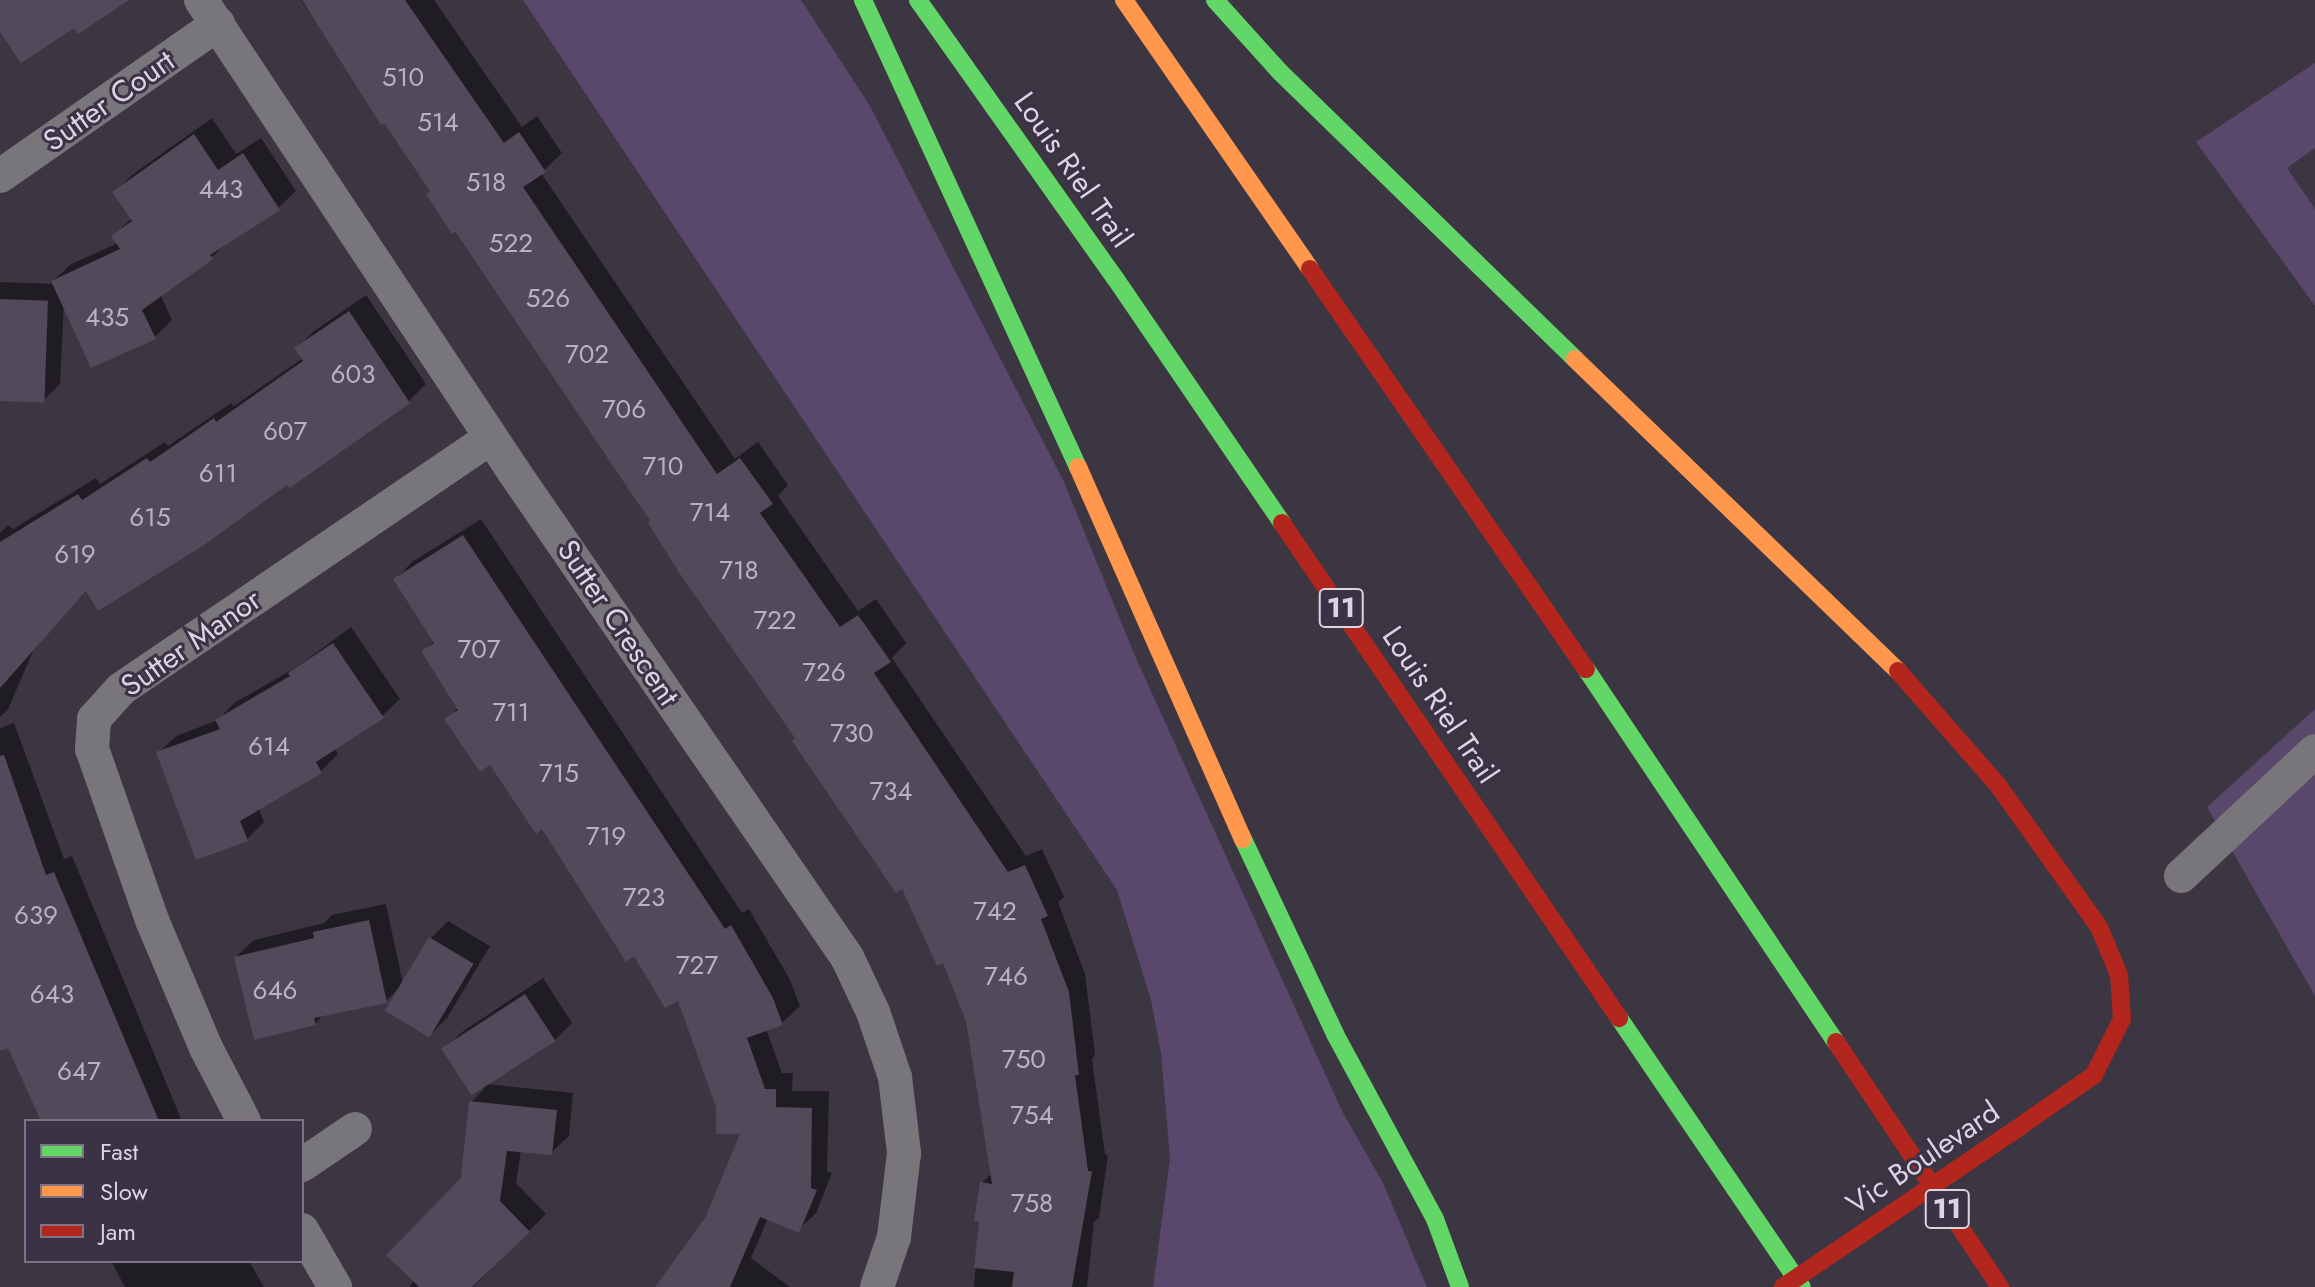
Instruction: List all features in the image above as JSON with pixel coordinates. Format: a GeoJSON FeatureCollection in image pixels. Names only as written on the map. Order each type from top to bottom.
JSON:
{"type":"FeatureCollection","features":[{"type":"Feature","properties":{"kind":"main road"},"geometry":{"type":"LineString","coordinates":[[863,0],[880,29],[1061,427],[1267,893],[1335,1034],[1435,1219],[1460,1287]]}},
{"type":"Feature","properties":{"kind":"main road","name":"Louis Riel Trail"},"geometry":{"type":"LineString","coordinates":[[918,0],[1132,303],[1802,1287]]}},
{"type":"Feature","properties":{"kind":"main road","name":"11"},"geometry":{"type":"LineString","coordinates":[[1124,0],[1592,677],[2000,1287]]}},
{"type":"Feature","properties":{"kind":"main road","name":"Vic Boulevard"},"geometry":{"type":"LineString","coordinates":[[1215,0],[1280,72],[1453,244],[1861,631],[1933,707],[1997,784],[2099,927],[2119,975],[2122,1019],[2094,1075],[1783,1287]]}},
{"type":"Feature","properties":{"kind":"street","name":"Sutter Court"},"geometry":{"type":"LineString","coordinates":[[0,176],[209,12]]}},
{"type":"Feature","properties":{"kind":"street","name":"Sutter Crescent"},"geometry":{"type":"LineString","coordinates":[[209,12],[491,438],[847,957],[873,1012],[895,1077],[904,1153],[894,1237],[877,1287]]}},
{"type":"Feature","properties":{"kind":"street","name":"Sutter Manor"},"geometry":{"type":"LineString","coordinates":[[243,1119],[206,1048],[147,906],[92,749],[94,719],[121,689],[491,438]]}},
{"type":"Feature","properties":{"kind":"street"},"geometry":{"type":"LineString","coordinates":[[2181,876],[2315,751]]}},
{"type":"Feature","properties":{"kind":"street"},"geometry":{"type":"LineString","coordinates":[[304,1164],[355,1129]]}},
{"type":"Feature","properties":{"kind":"street"},"geometry":{"type":"LineString","coordinates":[[304,1233],[335,1287]]}},
{"type":"Feature","properties":{"kind":"shaded area"},"geometry":{"type":"Polygon","coordinates":[[[523,0],[801,0],[870,106],[1064,482],[1135,656],[1342,1111],[1383,1183],[1427,1287],[1153,1287],[1170,1159],[1161,1053],[1151,1000],[1117,890],[523,0]]]}},
{"type":"Feature","properties":{"kind":"shaded area"},"geometry":{"type":"Polygon","coordinates":[[[2315,63],[2315,148],[2287,168],[2315,209],[2315,306],[2196,142],[2315,63]]]}},
{"type":"Feature","properties":{"kind":"shaded area"},"geometry":{"type":"Polygon","coordinates":[[[2315,709],[2315,996],[2207,807],[2315,709]]]}},
{"type":"Feature","properties":{"kind":"building"},"geometry":{"type":"Polygon","coordinates":[[[0,0],[129,0],[78,34],[74,28],[21,63],[0,32],[0,0]]]}},
{"type":"Feature","properties":{"kind":"building"},"geometry":{"type":"Polygon","coordinates":[[[302,0],[405,0],[504,143],[519,132],[546,172],[523,187],[717,474],[740,458],[773,504],[760,513],[840,627],[858,615],[891,662],[874,673],[1008,872],[1025,865],[1048,916],[1041,919],[1069,992],[1079,1075],[1075,1075],[1088,1171],[1092,1171],[1072,1287],[1012,1287],[1014,1272],[974,1268],[979,1221],[974,1221],[980,1182],[992,1184],[966,1021],[943,963],[937,966],[902,889],[896,893],[792,741],[795,738],[682,577],[648,523],[650,521],[455,232],[452,234],[426,194],[430,191],[384,123],[381,125],[302,0]]]}},
{"type":"Feature","properties":{"kind":"building"},"geometry":{"type":"Polygon","coordinates":[[[194,134],[218,170],[243,153],[280,210],[210,255],[213,259],[142,310],[156,339],[91,368],[51,281],[120,249],[111,236],[132,221],[112,192],[194,134]]]}},
{"type":"Feature","properties":{"kind":"building"},"geometry":{"type":"Polygon","coordinates":[[[0,299],[48,301],[44,403],[0,401],[0,299]]]}},
{"type":"Feature","properties":{"kind":"building"},"geometry":{"type":"Polygon","coordinates":[[[349,311],[410,403],[290,488],[287,485],[204,545],[98,611],[86,591],[0,688],[0,542],[78,494],[82,500],[147,458],[150,462],[214,418],[216,422],[303,361],[294,348],[349,311]]]}},
{"type":"Feature","properties":{"kind":"building"},"geometry":{"type":"Polygon","coordinates":[[[463,535],[725,929],[731,925],[773,998],[783,1025],[747,1038],[765,1089],[776,1089],[776,1107],[812,1108],[811,1188],[817,1190],[799,1233],[760,1217],[730,1287],[655,1287],[705,1218],[740,1134],[716,1134],[716,1107],[678,1001],[665,1008],[634,956],[626,962],[542,829],[536,834],[490,765],[480,772],[444,719],[458,710],[421,651],[434,643],[393,579],[463,535]]]}},
{"type":"Feature","properties":{"kind":"building"},"geometry":{"type":"Polygon","coordinates":[[[333,643],[384,718],[316,762],[322,773],[240,821],[248,841],[196,860],[156,752],[220,729],[215,720],[290,676],[288,673],[333,643]]]}},
{"type":"Feature","properties":{"kind":"building"},"geometry":{"type":"Polygon","coordinates":[[[4,755],[46,875],[54,872],[158,1119],[40,1119],[8,1048],[0,1051],[0,756],[4,755]]]}},
{"type":"Feature","properties":{"kind":"building"},"geometry":{"type":"Polygon","coordinates":[[[369,920],[387,1003],[314,1018],[316,1025],[254,1040],[234,957],[314,938],[313,932],[369,920]]]}},
{"type":"Feature","properties":{"kind":"building"},"geometry":{"type":"Polygon","coordinates":[[[429,937],[474,964],[429,1037],[385,1011],[429,937]]]}},
{"type":"Feature","properties":{"kind":"building"},"geometry":{"type":"Polygon","coordinates":[[[525,994],[555,1041],[472,1095],[441,1048],[525,994]]]}},
{"type":"Feature","properties":{"kind":"building"},"geometry":{"type":"Polygon","coordinates":[[[469,1101],[557,1110],[552,1155],[507,1151],[500,1201],[530,1232],[472,1287],[419,1287],[386,1255],[461,1178],[469,1101]]]}},
{"type":"Feature","properties":{"kind":"traffic: fast"},"geometry":{"type":"LineString","coordinates":[[863,0],[1078,467]]}},
{"type":"Feature","properties":{"kind":"traffic: fast"},"geometry":{"type":"LineString","coordinates":[[918,0],[1115,278],[1282,523]]}},
{"type":"Feature","properties":{"kind":"traffic: fast"},"geometry":{"type":"LineString","coordinates":[[1215,0],[1280,72],[1575,359]]}},
{"type":"Feature","properties":{"kind":"traffic: fast"},"geometry":{"type":"LineString","coordinates":[[1586,669],[1836,1042]]}},
{"type":"Feature","properties":{"kind":"traffic: fast"},"geometry":{"type":"LineString","coordinates":[[1243,839],[1335,1034],[1435,1219],[1460,1287]]}},
{"type":"Feature","properties":{"kind":"traffic: fast"},"geometry":{"type":"LineString","coordinates":[[1619,1018],[1802,1287]]}},
{"type":"Feature","properties":{"kind":"traffic: slow"},"geometry":{"type":"LineString","coordinates":[[1124,0],[1310,269]]}},
{"type":"Feature","properties":{"kind":"traffic: slow"},"geometry":{"type":"LineString","coordinates":[[1575,359],[1898,671]]}},
{"type":"Feature","properties":{"kind":"traffic: slow"},"geometry":{"type":"LineString","coordinates":[[1078,467],[1243,839]]}},
{"type":"Feature","properties":{"kind":"traffic: jam"},"geometry":{"type":"LineString","coordinates":[[1310,269],[1586,669]]}},
{"type":"Feature","properties":{"kind":"traffic: jam"},"geometry":{"type":"LineString","coordinates":[[1282,523],[1619,1018]]}},
{"type":"Feature","properties":{"kind":"traffic: jam"},"geometry":{"type":"LineString","coordinates":[[1898,671],[1997,784],[2099,927],[2119,975],[2122,1019],[2094,1075]]}},
{"type":"Feature","properties":{"kind":"traffic: jam"},"geometry":{"type":"LineString","coordinates":[[1836,1042],[2000,1287]]}},
{"type":"Feature","properties":{"kind":"traffic: jam"},"geometry":{"type":"LineString","coordinates":[[2022,1125],[2094,1075]]}},
{"type":"Feature","properties":{"kind":"traffic: jam"},"geometry":{"type":"LineString","coordinates":[[1783,1287],[2022,1125]]}}]}
